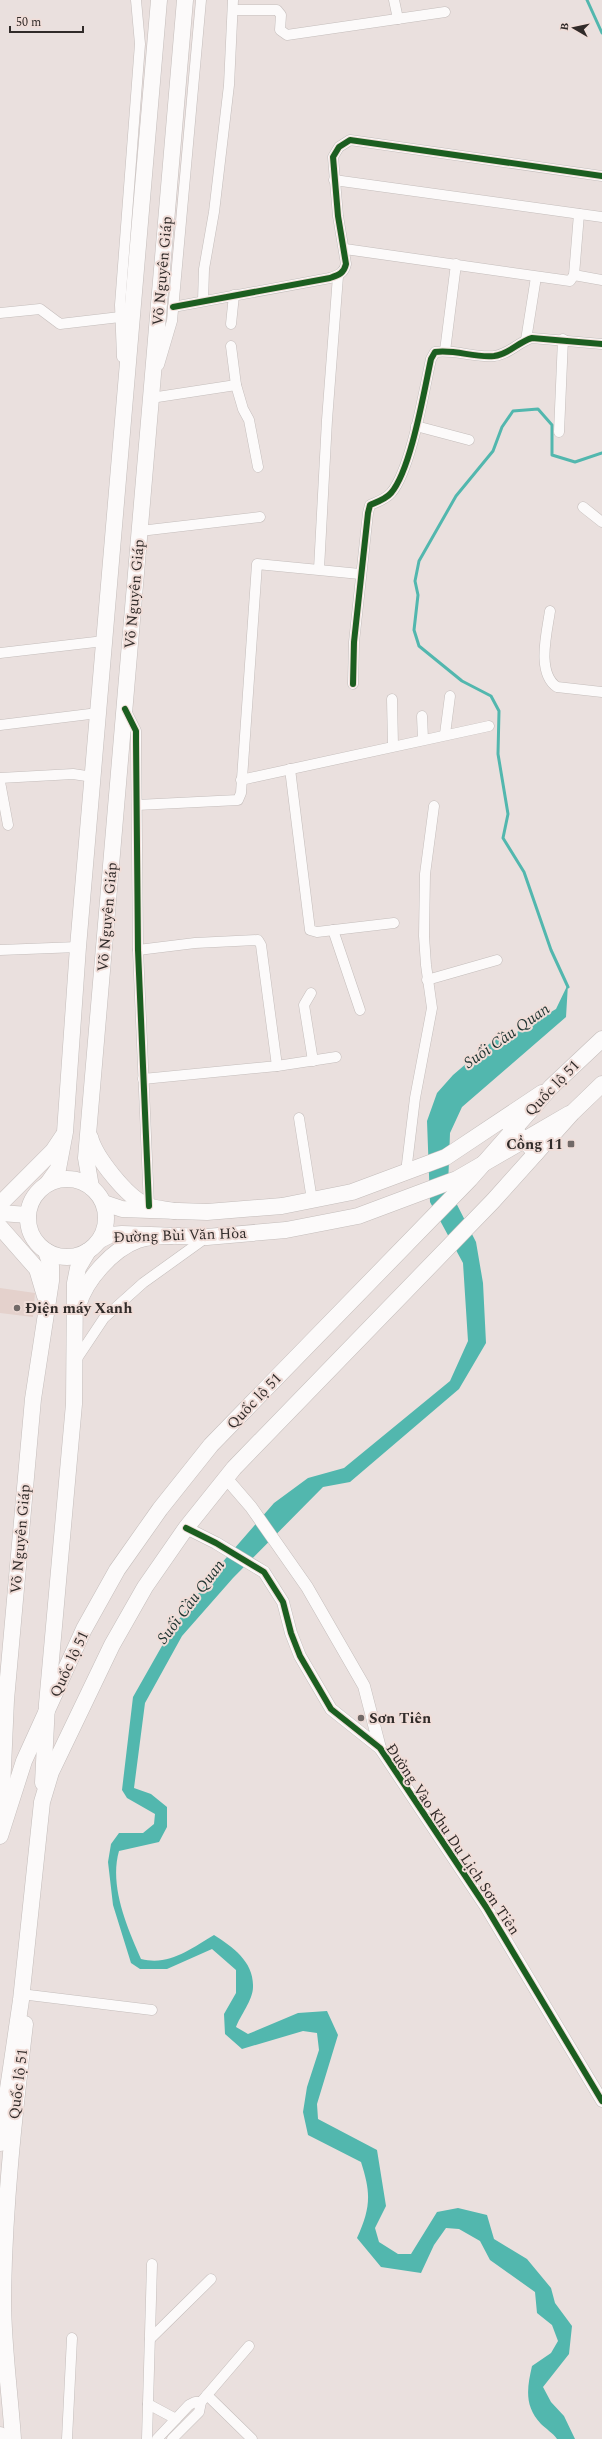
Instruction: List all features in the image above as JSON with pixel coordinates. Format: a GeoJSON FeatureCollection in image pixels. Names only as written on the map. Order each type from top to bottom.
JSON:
{"type":"FeatureCollection","features":[{"type":"Feature","properties":{"kind":"main road","name":"Võ Nguyên Giáp"},"geometry":{"type":"LineString","coordinates":[[48,1183],[58,1169],[65,1132],[78,947],[159,0]]}},
{"type":"Feature","properties":{"kind":"main road","name":"Võ Nguyên Giáp"},"geometry":{"type":"LineString","coordinates":[[91,1187],[86,1158],[185,0]]}},
{"type":"Feature","properties":{"kind":"main road","name":"Quốc lộ 51"},"geometry":{"type":"LineString","coordinates":[[0,1832],[28,1751],[84,1629],[117,1570],[160,1509],[211,1445],[424,1226],[463,1179],[484,1163],[551,1087],[602,1039]]}},
{"type":"Feature","properties":{"kind":"main road","name":"Quốc lộ 51"},"geometry":{"type":"LineString","coordinates":[[13,2439],[4,2302],[5,2202],[10,2144],[28,1995],[52,1754],[145,1587],[186,1528],[226,1478],[493,1201],[572,1113],[602,1084]]}},
{"type":"Feature","properties":{"kind":"main road"},"geometry":{"type":"LineString","coordinates":[[536,1153],[514,1130],[572,1113]]}},
{"type":"Feature","properties":{"kind":"main road","name":"Đường Bùi Văn Hòa"},"geometry":{"type":"LineString","coordinates":[[104,1203],[122,1209],[207,1212],[282,1206],[352,1192],[514,1130]]}},
{"type":"Feature","properties":{"kind":"main road"},"geometry":{"type":"LineString","coordinates":[[0,1204],[53,1151],[65,1132]]}},
{"type":"Feature","properties":{"kind":"main road"},"geometry":{"type":"LineString","coordinates":[[89,1132],[92,1147],[100,1162],[136,1200],[149,1206],[174,1211]]}},
{"type":"Feature","properties":{"kind":"main road"},"geometry":{"type":"LineString","coordinates":[[45,1823],[42,1802],[52,1754],[47,1712],[74,1404],[75,1283],[78,1268],[94,1246],[105,1229],[107,1217],[104,1203],[91,1187],[74,1179],[61,1178],[48,1183],[38,1191],[31,1202],[28,1215],[29,1229],[34,1240],[54,1256],[67,1258],[80,1256],[94,1246]]}},
{"type":"Feature","properties":{"kind":"main road","name":"Đường Bùi Văn Hòa"},"geometry":{"type":"LineString","coordinates":[[94,1246],[110,1235],[122,1234],[207,1237],[286,1230],[358,1216],[463,1179]]}},
{"type":"Feature","properties":{"kind":"main road"},"geometry":{"type":"LineString","coordinates":[[0,1213],[28,1215]]}},
{"type":"Feature","properties":{"kind":"main road"},"geometry":{"type":"LineString","coordinates":[[0,1227],[37,1269],[43,1284],[46,1303]]}},
{"type":"Feature","properties":{"kind":"main road"},"geometry":{"type":"LineString","coordinates":[[75,1325],[81,1294],[101,1267],[137,1240],[172,1236]]}},
{"type":"Feature","properties":{"kind":"main road","name":"Võ Nguyên Giáp"},"geometry":{"type":"LineString","coordinates":[[0,1832],[4,1668],[33,1399],[51,1266],[46,1251]]}},
{"type":"Feature","properties":{"kind":"main road"},"geometry":{"type":"LineString","coordinates":[[3,1749],[52,1754]]}},
{"type":"Feature","properties":{"kind":"main road","name":"Quốc lộ 51"},"geometry":{"type":"LineString","coordinates":[[0,2143],[21,2000],[42,1802]]}},
{"type":"Feature","properties":{"kind":"street"},"geometry":{"type":"LineString","coordinates":[[124,408],[120,317],[140,44],[136,0]]}},
{"type":"Feature","properties":{"kind":"street"},"geometry":{"type":"LineString","coordinates":[[201,0],[172,321],[151,395],[236,385]]}},
{"type":"Feature","properties":{"kind":"street"},"geometry":{"type":"LineString","coordinates":[[394,0],[398,19]]}},
{"type":"Feature","properties":{"kind":"street"},"geometry":{"type":"LineString","coordinates":[[203,300],[204,269],[214,212],[226,110],[234,5],[277,10],[281,15],[280,30],[287,35],[445,12]]}},
{"type":"Feature","properties":{"kind":"street"},"geometry":{"type":"LineString","coordinates":[[173,307],[203,300],[338,276],[344,271],[346,264],[345,249],[334,180],[333,157],[339,147],[350,140],[602,176]]}},
{"type":"Feature","properties":{"kind":"street"},"geometry":{"type":"LineString","coordinates":[[334,180],[602,217]]}},
{"type":"Feature","properties":{"kind":"street"},"geometry":{"type":"LineString","coordinates":[[345,249],[456,264],[563,282],[570,281],[574,275],[579,214]]}},
{"type":"Feature","properties":{"kind":"street"},"geometry":{"type":"LineString","coordinates":[[445,351],[456,264]]}},
{"type":"Feature","properties":{"kind":"street"},"geometry":{"type":"LineString","coordinates":[[574,275],[602,280]]}},
{"type":"Feature","properties":{"kind":"street"},"geometry":{"type":"LineString","coordinates":[[320,570],[327,420],[338,276]]}},
{"type":"Feature","properties":{"kind":"street"},"geometry":{"type":"LineString","coordinates":[[526,340],[536,277]]}},
{"type":"Feature","properties":{"kind":"street"},"geometry":{"type":"LineString","coordinates":[[231,324],[234,295]]}},
{"type":"Feature","properties":{"kind":"street"},"geometry":{"type":"LineString","coordinates":[[0,304],[5,312],[40,309],[60,324],[120,317]]}},
{"type":"Feature","properties":{"kind":"street"},"geometry":{"type":"LineString","coordinates":[[559,432],[563,339]]}},
{"type":"Feature","properties":{"kind":"street"},"geometry":{"type":"LineString","coordinates":[[354,684],[360,574],[370,505],[391,494],[399,481],[416,426],[435,352],[445,351],[470,355],[493,356],[509,352],[526,340],[563,339],[602,344]]}},
{"type":"Feature","properties":{"kind":"street"},"geometry":{"type":"LineString","coordinates":[[231,346],[236,385],[242,405],[249,420],[258,467]]}},
{"type":"Feature","properties":{"kind":"street"},"geometry":{"type":"LineString","coordinates":[[416,426],[469,440]]}},
{"type":"Feature","properties":{"kind":"street"},"geometry":{"type":"LineString","coordinates":[[583,507],[602,522]]}},
{"type":"Feature","properties":{"kind":"street"},"geometry":{"type":"LineString","coordinates":[[140,531],[260,517]]}},
{"type":"Feature","properties":{"kind":"street"},"geometry":{"type":"LineString","coordinates":[[137,805],[235,801],[238,800],[240,796],[255,568],[257,564],[262,563],[360,574]]}},
{"type":"Feature","properties":{"kind":"street"},"geometry":{"type":"LineString","coordinates":[[550,611],[545,643],[548,677],[557,687],[602,692]]}},
{"type":"Feature","properties":{"kind":"street"},"geometry":{"type":"LineString","coordinates":[[0,653],[104,641]]}},
{"type":"Feature","properties":{"kind":"street"},"geometry":{"type":"LineString","coordinates":[[445,734],[450,696]]}},
{"type":"Feature","properties":{"kind":"street"},"geometry":{"type":"LineString","coordinates":[[392,699],[393,745]]}},
{"type":"Feature","properties":{"kind":"street"},"geometry":{"type":"LineString","coordinates":[[124,709],[136,731],[138,950],[149,1206]]}},
{"type":"Feature","properties":{"kind":"street"},"geometry":{"type":"LineString","coordinates":[[0,725],[98,713]]}},
{"type":"Feature","properties":{"kind":"street"},"geometry":{"type":"LineString","coordinates":[[422,716],[423,738]]}},
{"type":"Feature","properties":{"kind":"street"},"geometry":{"type":"LineString","coordinates":[[241,780],[423,738],[489,726]]}},
{"type":"Feature","properties":{"kind":"street"},"geometry":{"type":"LineString","coordinates":[[290,769],[310,930],[317,932],[394,923]]}},
{"type":"Feature","properties":{"kind":"street"},"geometry":{"type":"LineString","coordinates":[[0,778],[73,774],[93,777]]}},
{"type":"Feature","properties":{"kind":"street"},"geometry":{"type":"LineString","coordinates":[[0,789],[8,826]]}},
{"type":"Feature","properties":{"kind":"street"},"geometry":{"type":"LineString","coordinates":[[410,1171],[415,1098],[432,1012],[427,980],[424,936],[425,874],[434,806]]}},
{"type":"Feature","properties":{"kind":"street"},"geometry":{"type":"LineString","coordinates":[[333,930],[360,1010]]}},
{"type":"Feature","properties":{"kind":"street"},"geometry":{"type":"LineString","coordinates":[[138,950],[195,943],[258,940],[261,944],[277,1066]]}},
{"type":"Feature","properties":{"kind":"street"},"geometry":{"type":"LineString","coordinates":[[0,950],[78,947]]}},
{"type":"Feature","properties":{"kind":"street"},"geometry":{"type":"LineString","coordinates":[[427,980],[497,960]]}},
{"type":"Feature","properties":{"kind":"street"},"geometry":{"type":"LineString","coordinates":[[311,993],[304,1001],[304,1009],[313,1061]]}},
{"type":"Feature","properties":{"kind":"street"},"geometry":{"type":"LineString","coordinates":[[143,1079],[277,1066],[336,1057]]}},
{"type":"Feature","properties":{"kind":"street"},"geometry":{"type":"LineString","coordinates":[[299,1118],[312,1200]]}},
{"type":"Feature","properties":{"kind":"street"},"geometry":{"type":"LineString","coordinates":[[75,1362],[104,1318],[143,1283],[207,1237]]}},
{"type":"Feature","properties":{"kind":"street","name":"Đường Vào Khu Du Lịch Sơn Tiên"},"geometry":{"type":"LineString","coordinates":[[226,1478],[251,1507],[285,1559],[307,1587],[364,1686],[380,1748]]}},
{"type":"Feature","properties":{"kind":"street","name":"Đường Vào Khu Du Lịch Sơn Tiên"},"geometry":{"type":"LineString","coordinates":[[186,1528],[216,1543],[264,1572],[283,1602],[291,1633],[300,1656],[331,1709],[380,1748],[486,1907],[602,2101]]}},
{"type":"Feature","properties":{"kind":"street"},"geometry":{"type":"LineString","coordinates":[[28,1995],[152,2010]]}},
{"type":"Feature","properties":{"kind":"street"},"geometry":{"type":"LineString","coordinates":[[147,2439],[152,2264]]}},
{"type":"Feature","properties":{"kind":"street"},"geometry":{"type":"LineString","coordinates":[[150,2339],[211,2279]]}},
{"type":"Feature","properties":{"kind":"street"},"geometry":{"type":"LineString","coordinates":[[67,2439],[72,2338]]}},
{"type":"Feature","properties":{"kind":"street"},"geometry":{"type":"LineString","coordinates":[[172,2439],[198,2412],[204,2399],[249,2346]]}},
{"type":"Feature","properties":{"kind":"street"},"geometry":{"type":"LineString","coordinates":[[157,2439],[191,2403],[204,2399]]}},
{"type":"Feature","properties":{"kind":"street"},"geometry":{"type":"LineString","coordinates":[[204,2399],[252,2439]]}},
{"type":"Feature","properties":{"kind":"street"},"geometry":{"type":"LineString","coordinates":[[148,2404],[176,2419]]}},
{"type":"Feature","properties":{"kind":"shaded area","name":"Điện máy Xanh"},"geometry":{"type":"Polygon","coordinates":[[[0,1288],[35,1293],[33,1317],[0,1313],[0,1288]]]}},
{"type":"Feature","properties":{"kind":"water","name":"Suối Cầu Quan"},"geometry":{"type":"Polygon","coordinates":[[[568,984],[566,1017],[462,1107],[450,1133],[448,1187],[476,1242],[483,1283],[486,1343],[459,1389],[350,1482],[323,1487],[233,1578],[182,1636],[145,1703],[134,1788],[151,1794],[167,1807],[167,1827],[159,1842],[119,1851],[116,1864],[116,1878],[121,1906],[130,1934],[141,1959],[151,1961],[171,1958],[188,1951],[214,1935],[241,1956],[250,1970],[253,1987],[249,2002],[236,2027],[248,2034],[298,2013],[327,2011],[338,2035],[317,2104],[318,2119],[377,2150],[386,2206],[375,2228],[379,2242],[398,2254],[411,2254],[437,2212],[458,2208],[487,2215],[494,2239],[527,2259],[551,2288],[555,2303],[572,2326],[569,2354],[543,2387],[551,2402],[564,2416],[575,2439],[557,2439],[541,2424],[529,2404],[528,2389],[532,2366],[551,2353],[558,2341],[552,2325],[537,2313],[535,2292],[490,2260],[480,2241],[459,2229],[446,2228],[434,2245],[421,2273],[381,2267],[357,2238],[365,2217],[368,2200],[367,2183],[361,2162],[308,2135],[303,2112],[307,2087],[319,2050],[317,2033],[303,2031],[242,2049],[225,2034],[224,2014],[236,1993],[236,1970],[212,1949],[167,1969],[140,1969],[131,1963],[113,1905],[108,1862],[111,1844],[119,1833],[143,1833],[154,1824],[155,1814],[127,1798],[122,1790],[133,1697],[171,1630],[220,1565],[274,1503],[308,1478],[344,1468],[450,1381],[468,1341],[463,1263],[430,1202],[427,1121],[437,1093],[453,1075],[495,1039],[517,1032],[556,1009],[568,984]]]}},
{"type":"Feature","properties":{"kind":"waterway","name":"Suối Cầu Quan"},"geometry":{"type":"LineString","coordinates":[[587,0],[602,33]]}},
{"type":"Feature","properties":{"kind":"waterway","name":"Suối Cầu Quan"},"geometry":{"type":"LineString","coordinates":[[568,987],[551,950],[524,872],[503,838],[508,814],[498,754],[499,711],[491,696],[462,681],[419,646],[414,630],[418,595],[415,581],[419,561],[456,496],[493,451],[502,427],[513,411],[538,409],[552,425],[552,455],[575,462],[602,453]]}},
{"type":"Feature","properties":{"kind":"cycle path"},"geometry":{"type":"LineString","coordinates":[[173,307],[330,278],[342,272],[346,264],[338,216],[333,157],[339,147],[350,140],[602,176]]}},
{"type":"Feature","properties":{"kind":"cycle path"},"geometry":{"type":"LineString","coordinates":[[353,684],[354,642],[368,513],[370,505],[384,499],[391,493],[405,467],[421,409],[431,359],[435,352],[442,351],[479,356],[494,356],[505,353],[522,342],[532,338],[602,344]]}},
{"type":"Feature","properties":{"kind":"cycle path"},"geometry":{"type":"LineString","coordinates":[[125,709],[136,731],[138,950],[149,1206]]}},
{"type":"Feature","properties":{"kind":"cycle path"},"geometry":{"type":"LineString","coordinates":[[186,1528],[216,1543],[264,1572],[283,1602],[291,1633],[300,1656],[331,1709],[380,1748],[486,1907],[602,2101]]}},
{"type":"Feature","properties":{"kind":"place","name":"Cổng 11"},"geometry":{"type":"Point","coordinates":[571,1144]}},
{"type":"Feature","properties":{"kind":"place","name":"Điện máy Xanh"},"geometry":{"type":"Point","coordinates":[17,1308]}},
{"type":"Feature","properties":{"kind":"place","name":"Sơn Tiên"},"geometry":{"type":"Point","coordinates":[361,1718]}}]}
